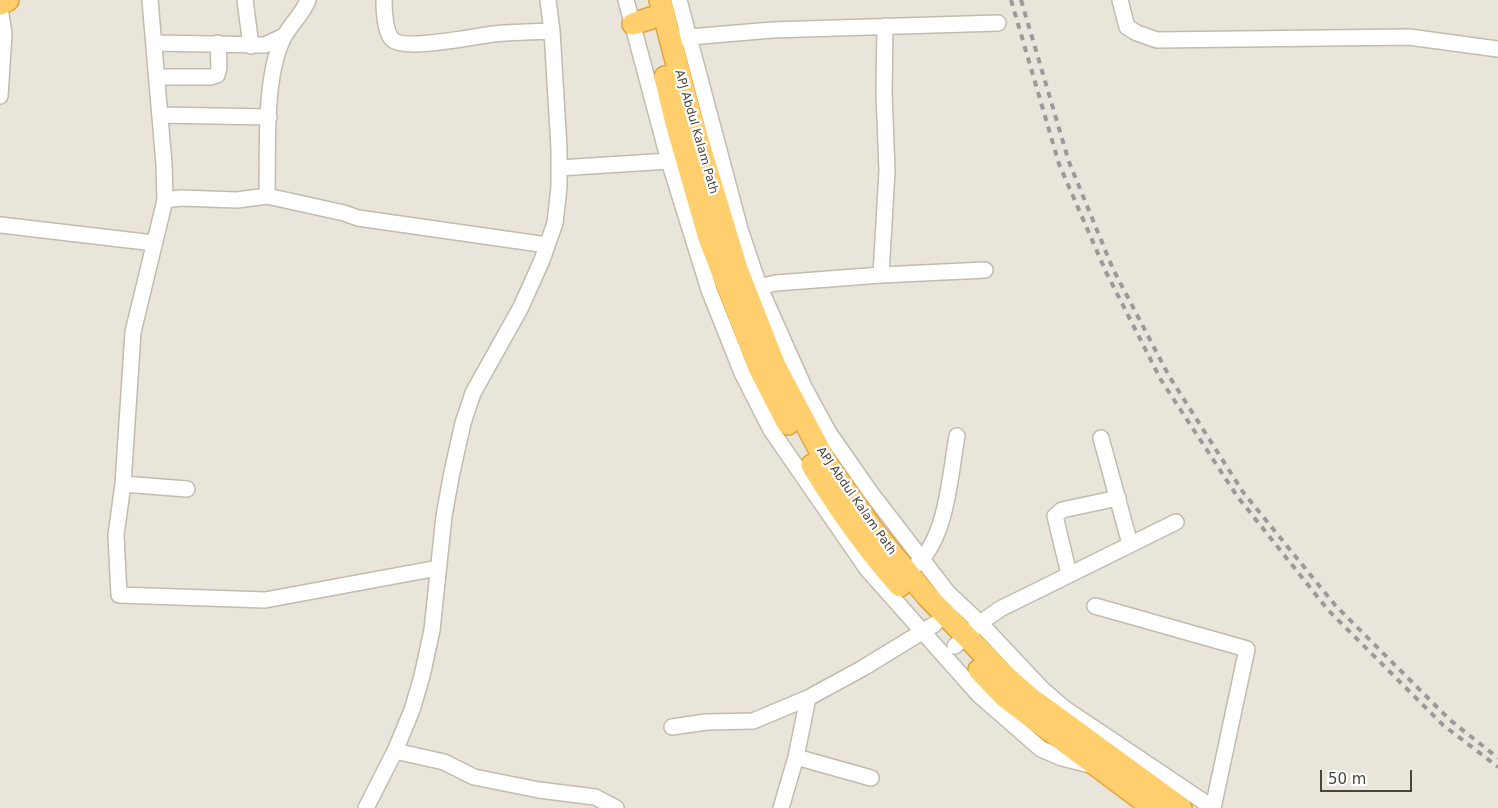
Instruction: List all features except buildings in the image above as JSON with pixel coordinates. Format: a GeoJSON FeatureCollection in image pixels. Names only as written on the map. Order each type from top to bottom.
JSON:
{"type":"FeatureCollection","features":[{"type":"Feature","properties":{"kind":"highway"},"geometry":{"type":"LineString","coordinates":[[0,4],[8,0]]}},
{"type":"Feature","properties":{"kind":"highway","name":"APJ Abdul Kalam Path"},"geometry":{"type":"LineString","coordinates":[[648,11],[679,38],[694,128],[726,236],[735,288],[760,372],[829,492],[928,628],[967,635],[1005,697],[1153,808]]}},
{"type":"Feature","properties":{"kind":"highway","name":"APJ Abdul Kalam Path"},"geometry":{"type":"LineString","coordinates":[[648,11],[676,123],[678,159],[709,238],[764,340],[796,388],[827,464],[875,532],[915,566],[926,595],[1004,675],[1023,692],[1078,725],[1181,808]]}},
{"type":"Feature","properties":{"kind":"street"},"geometry":{"type":"LineString","coordinates":[[150,0],[165,200],[133,332],[123,484],[116,535],[118,595],[265,600],[438,568]]}},
{"type":"Feature","properties":{"kind":"street"},"geometry":{"type":"LineString","coordinates":[[245,0],[251,46]]}},
{"type":"Feature","properties":{"kind":"street"},"geometry":{"type":"LineString","coordinates":[[267,196],[269,117],[273,73],[281,42],[308,0]]}},
{"type":"Feature","properties":{"kind":"street"},"geometry":{"type":"LineString","coordinates":[[384,0],[389,37],[395,42],[403,44],[492,34],[552,31]]}},
{"type":"Feature","properties":{"kind":"street"},"geometry":{"type":"LineString","coordinates":[[366,808],[396,751],[412,710],[422,676],[432,630],[450,481],[463,422],[473,393],[521,307],[555,223],[559,188],[559,148],[552,31],[548,0]]}},
{"type":"Feature","properties":{"kind":"street"},"geometry":{"type":"LineString","coordinates":[[626,0],[648,11]]}},
{"type":"Feature","properties":{"kind":"street"},"geometry":{"type":"LineString","coordinates":[[679,0],[679,38],[772,30],[998,23]]}},
{"type":"Feature","properties":{"kind":"street"},"geometry":{"type":"LineString","coordinates":[[1120,0],[1127,26],[1137,33],[1157,40],[1393,36],[1438,40],[1498,49]]}},
{"type":"Feature","properties":{"kind":"street"},"geometry":{"type":"LineString","coordinates":[[0,8],[4,40],[0,96]]}},
{"type":"Feature","properties":{"kind":"street"},"geometry":{"type":"LineString","coordinates":[[881,275],[887,171],[884,92],[885,26]]}},
{"type":"Feature","properties":{"kind":"street"},"geometry":{"type":"LineString","coordinates":[[154,43],[218,43],[251,46],[265,45],[284,36]]}},
{"type":"Feature","properties":{"kind":"street"},"geometry":{"type":"LineString","coordinates":[[157,77],[211,77],[217,74],[219,68],[218,43]]}},
{"type":"Feature","properties":{"kind":"street"},"geometry":{"type":"LineString","coordinates":[[160,115],[269,117]]}},
{"type":"Feature","properties":{"kind":"street"},"geometry":{"type":"LineString","coordinates":[[559,168],[678,159]]}},
{"type":"Feature","properties":{"kind":"street"},"geometry":{"type":"LineString","coordinates":[[165,200],[181,198],[237,200],[267,196],[344,213],[358,218],[547,245]]}},
{"type":"Feature","properties":{"kind":"street"},"geometry":{"type":"LineString","coordinates":[[0,225],[154,243]]}},
{"type":"Feature","properties":{"kind":"street"},"geometry":{"type":"LineString","coordinates":[[735,288],[881,275],[985,270]]}},
{"type":"Feature","properties":{"kind":"street"},"geometry":{"type":"LineString","coordinates":[[915,566],[935,538],[940,523],[957,436]]}},
{"type":"Feature","properties":{"kind":"street"},"geometry":{"type":"LineString","coordinates":[[1101,438],[1130,544]]}},
{"type":"Feature","properties":{"kind":"street"},"geometry":{"type":"LineString","coordinates":[[123,484],[187,489]]}},
{"type":"Feature","properties":{"kind":"street"},"geometry":{"type":"LineString","coordinates":[[1069,574],[1055,516],[1057,513],[1118,498]]}},
{"type":"Feature","properties":{"kind":"street"},"geometry":{"type":"LineString","coordinates":[[967,635],[1000,609],[1176,522]]}},
{"type":"Feature","properties":{"kind":"street"},"geometry":{"type":"LineString","coordinates":[[1078,725],[1213,808],[1247,649],[1095,606]]}},
{"type":"Feature","properties":{"kind":"street"},"geometry":{"type":"LineString","coordinates":[[672,727],[706,722],[753,721],[808,698],[928,628],[979,696],[1041,749],[1062,758],[1099,768]]}},
{"type":"Feature","properties":{"kind":"street"},"geometry":{"type":"LineString","coordinates":[[781,808],[796,757],[808,698]]}},
{"type":"Feature","properties":{"kind":"street"},"geometry":{"type":"LineString","coordinates":[[396,751],[444,762],[474,777],[539,790],[594,797],[616,808]]}},
{"type":"Feature","properties":{"kind":"street"},"geometry":{"type":"LineString","coordinates":[[796,757],[870,778]]}},
{"type":"Feature","properties":{"kind":"shaded area"},"geometry":{"type":"Polygon","coordinates":[[[0,0],[1498,0],[1498,808],[0,808],[0,0]]]}},
{"type":"Feature","properties":{"kind":"railway"},"geometry":{"type":"LineString","coordinates":[[1011,0],[1059,164],[1106,272],[1161,380],[1237,496],[1328,610],[1443,725],[1498,767]]}},
{"type":"Feature","properties":{"kind":"railway"},"geometry":{"type":"LineString","coordinates":[[1021,0],[1069,162],[1113,269],[1169,376],[1243,492],[1335,605],[1450,720],[1498,758]]}}]}
